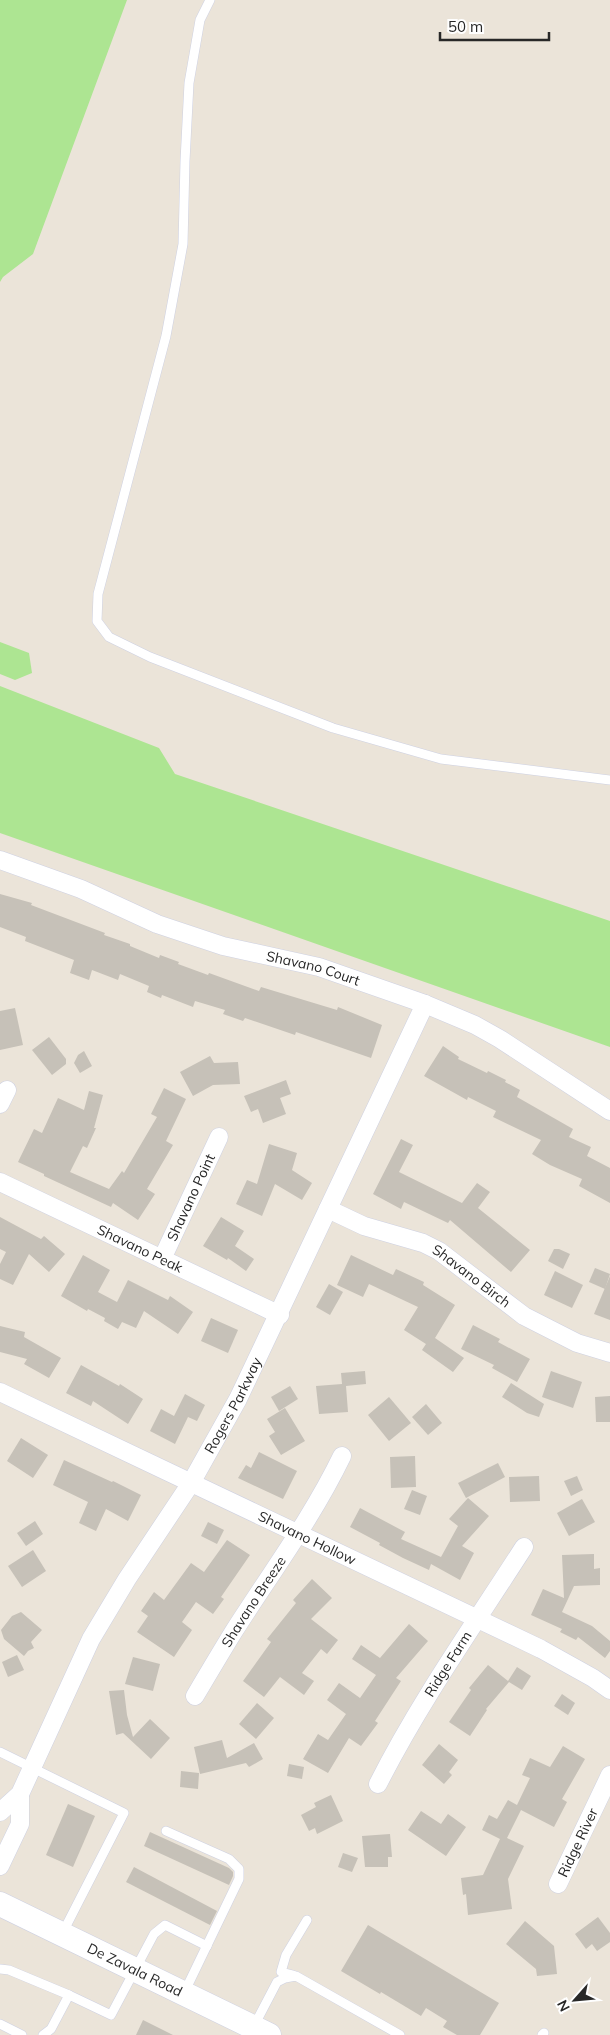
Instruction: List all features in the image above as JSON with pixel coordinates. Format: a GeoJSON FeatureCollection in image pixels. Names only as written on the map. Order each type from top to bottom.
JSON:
{"type":"FeatureCollection","features":[{"type":"Feature","properties":{"kind":"main road","name":"De Zavala Road"},"geometry":{"type":"LineString","coordinates":[[0,1904],[251,2028]]}},
{"type":"Feature","properties":{"kind":"street","name":"Shavano Court"},"geometry":{"type":"LineString","coordinates":[[0,860],[81,889],[158,924],[223,946],[318,967],[425,1004],[475,1025],[500,1039],[610,1111]]}},
{"type":"Feature","properties":{"kind":"street","name":"Rogers Parkway"},"geometry":{"type":"LineString","coordinates":[[0,1866],[20,1824],[20,1794],[91,1639],[127,1579],[191,1483],[238,1399],[280,1314],[425,1004]]}},
{"type":"Feature","properties":{"kind":"street","name":"Shavano Point"},"geometry":{"type":"LineString","coordinates":[[162,1259],[219,1137]]}},
{"type":"Feature","properties":{"kind":"street","name":"Shavano Peak"},"geometry":{"type":"LineString","coordinates":[[0,1182],[280,1314]]}},
{"type":"Feature","properties":{"kind":"street","name":"Shavano Birch"},"geometry":{"type":"LineString","coordinates":[[328,1209],[364,1226],[423,1243],[439,1252],[524,1316],[577,1342],[610,1352]]}},
{"type":"Feature","properties":{"kind":"street","name":"Shavano Hollow"},"geometry":{"type":"LineString","coordinates":[[0,1392],[541,1648],[594,1678],[610,1690]]}},
{"type":"Feature","properties":{"kind":"street","name":"Shavano Breeze"},"geometry":{"type":"LineString","coordinates":[[195,1696],[234,1630],[299,1534],[342,1456]]}},
{"type":"Feature","properties":{"kind":"street","name":"Ridge Farm"},"geometry":{"type":"LineString","coordinates":[[378,1784],[420,1706],[524,1547]]}},
{"type":"Feature","properties":{"kind":"street","name":"Ridge River"},"geometry":{"type":"LineString","coordinates":[[558,1884],[610,1775]]}},
{"type":"Feature","properties":{"kind":"street","name":"Rogers Parkway"},"geometry":{"type":"LineString","coordinates":[[0,1812],[20,1794]]}},
{"type":"Feature","properties":{"kind":"lane"},"geometry":{"type":"LineString","coordinates":[[210,0],[200,20],[189,83],[185,161],[184,244],[166,336],[98,594],[97,622],[109,637],[150,657],[333,728],[441,759],[610,780]]}},
{"type":"Feature","properties":{"kind":"lane"},"geometry":{"type":"LineString","coordinates":[[0,1752],[124,1812],[62,1934]]}},
{"type":"Feature","properties":{"kind":"lane"},"geometry":{"type":"LineString","coordinates":[[166,1831],[229,1859],[238,1869],[239,1879],[184,1994]]}},
{"type":"Feature","properties":{"kind":"lane"},"geometry":{"type":"LineString","coordinates":[[307,1920],[286,1955],[282,1972],[296,1976],[400,2035]]}},
{"type":"Feature","properties":{"kind":"lane"},"geometry":{"type":"LineString","coordinates":[[0,1969],[9,1970],[111,2015],[154,1934],[165,1925],[208,1946]]}},
{"type":"Feature","properties":{"kind":"lane"},"geometry":{"type":"LineString","coordinates":[[251,2028],[277,1982],[296,1976]]}},
{"type":"Feature","properties":{"kind":"lane"},"geometry":{"type":"LineString","coordinates":[[43,2035],[51,2029],[69,1996]]}},
{"type":"Feature","properties":{"kind":"lane"},"geometry":{"type":"LineString","coordinates":[[0,2024],[22,2035]]}},
{"type":"Feature","properties":{"kind":"green space"},"geometry":{"type":"Polygon","coordinates":[[[0,0],[127,0],[33,254],[3,277],[0,282],[0,0]]]}},
{"type":"Feature","properties":{"kind":"green space"},"geometry":{"type":"Polygon","coordinates":[[[0,642],[29,653],[32,673],[15,680],[0,674],[0,642]]]}},
{"type":"Feature","properties":{"kind":"green space"},"geometry":{"type":"Polygon","coordinates":[[[0,686],[159,748],[175,774],[610,921],[610,1047],[0,833],[0,686]]]}},
{"type":"Feature","properties":{"kind":"building"},"geometry":{"type":"Polygon","coordinates":[[[0,894],[32,903],[31,905],[105,933],[104,935],[130,944],[130,946],[159,958],[160,955],[208,975],[209,973],[259,991],[261,987],[337,1010],[338,1007],[382,1025],[371,1058],[296,1032],[295,1035],[245,1018],[243,1021],[223,1014],[225,1010],[195,1001],[193,1007],[162,995],[161,998],[147,992],[149,986],[120,974],[118,980],[92,970],[89,980],[70,973],[74,960],[25,941],[26,937],[0,927],[0,894]]]}},
{"type":"Feature","properties":{"kind":"building"},"geometry":{"type":"Polygon","coordinates":[[[15,1008],[23,1045],[0,1050],[0,1011],[15,1008]]]}},
{"type":"Feature","properties":{"kind":"building"},"geometry":{"type":"Polygon","coordinates":[[[49,1037],[66,1059],[66,1064],[52,1075],[32,1050],[49,1037]]]}},
{"type":"Feature","properties":{"kind":"building"},"geometry":{"type":"Polygon","coordinates":[[[443,1046],[459,1057],[458,1059],[506,1080],[505,1082],[520,1090],[517,1097],[573,1129],[569,1137],[591,1147],[587,1156],[610,1168],[610,1203],[579,1186],[582,1179],[550,1165],[532,1154],[541,1140],[493,1117],[496,1111],[468,1097],[467,1100],[424,1076],[443,1046]]]}},
{"type":"Feature","properties":{"kind":"building"},"geometry":{"type":"Polygon","coordinates":[[[84,1051],[92,1066],[80,1073],[74,1063],[78,1055],[84,1051]]]}},
{"type":"Feature","properties":{"kind":"building"},"geometry":{"type":"Polygon","coordinates":[[[210,1056],[214,1063],[238,1062],[240,1084],[213,1085],[193,1096],[180,1072],[210,1056]]]}},
{"type":"Feature","properties":{"kind":"building"},"geometry":{"type":"Polygon","coordinates":[[[286,1080],[291,1094],[280,1098],[286,1114],[263,1123],[258,1109],[251,1112],[244,1096],[286,1080]]]}},
{"type":"Feature","properties":{"kind":"building"},"geometry":{"type":"Polygon","coordinates":[[[164,1088],[186,1099],[166,1141],[173,1145],[147,1189],[155,1194],[138,1220],[113,1203],[111,1207],[18,1162],[34,1129],[42,1133],[58,1098],[84,1110],[89,1091],[103,1095],[94,1128],[96,1128],[87,1148],[83,1146],[70,1172],[109,1189],[122,1171],[124,1173],[157,1117],[151,1114],[164,1088]]]}},
{"type":"Feature","properties":{"kind":"building"},"geometry":{"type":"Polygon","coordinates":[[[401,1139],[413,1145],[399,1172],[462,1203],[477,1183],[490,1192],[478,1208],[530,1250],[511,1272],[450,1220],[448,1223],[404,1202],[401,1209],[373,1194],[401,1139]]]}},
{"type":"Feature","properties":{"kind":"building"},"geometry":{"type":"Polygon","coordinates":[[[269,1144],[297,1153],[292,1170],[312,1183],[302,1200],[275,1184],[262,1216],[236,1204],[247,1180],[257,1184],[269,1144]]]}},
{"type":"Feature","properties":{"kind":"building"},"geometry":{"type":"Polygon","coordinates":[[[0,1217],[41,1239],[44,1236],[65,1254],[49,1272],[29,1254],[13,1285],[0,1279],[0,1264],[6,1252],[0,1249],[0,1217]]]}},
{"type":"Feature","properties":{"kind":"building"},"geometry":{"type":"Polygon","coordinates":[[[221,1217],[244,1231],[235,1246],[254,1259],[246,1271],[228,1258],[227,1260],[203,1246],[221,1217]]]}},
{"type":"Feature","properties":{"kind":"building"},"geometry":{"type":"Polygon","coordinates":[[[554,1249],[570,1254],[563,1269],[548,1261],[554,1249]]]}},
{"type":"Feature","properties":{"kind":"building"},"geometry":{"type":"Polygon","coordinates":[[[83,1255],[110,1270],[98,1292],[117,1302],[128,1280],[168,1300],[170,1296],[193,1312],[178,1334],[144,1311],[136,1328],[122,1322],[118,1329],[104,1321],[105,1318],[88,1309],[87,1311],[61,1296],[83,1255]]]}},
{"type":"Feature","properties":{"kind":"building"},"geometry":{"type":"Polygon","coordinates":[[[351,1255],[393,1275],[396,1269],[424,1282],[423,1285],[455,1305],[435,1338],[464,1358],[453,1372],[422,1350],[426,1344],[404,1330],[418,1307],[369,1284],[363,1297],[337,1285],[351,1255]]]}},
{"type":"Feature","properties":{"kind":"building"},"geometry":{"type":"Polygon","coordinates":[[[595,1268],[610,1274],[605,1289],[589,1282],[595,1268]]]}},
{"type":"Feature","properties":{"kind":"building"},"geometry":{"type":"Polygon","coordinates":[[[555,1271],[583,1285],[572,1308],[544,1295],[555,1271]]]}},
{"type":"Feature","properties":{"kind":"building"},"geometry":{"type":"Polygon","coordinates":[[[610,1276],[610,1320],[594,1314],[610,1276]]]}},
{"type":"Feature","properties":{"kind":"building"},"geometry":{"type":"Polygon","coordinates":[[[329,1284],[343,1292],[330,1315],[316,1307],[329,1284]]]}},
{"type":"Feature","properties":{"kind":"building"},"geometry":{"type":"Polygon","coordinates":[[[211,1318],[238,1330],[228,1353],[201,1341],[211,1318]]]}},
{"type":"Feature","properties":{"kind":"building"},"geometry":{"type":"Polygon","coordinates":[[[473,1325],[500,1339],[498,1342],[530,1359],[517,1382],[492,1368],[494,1365],[461,1349],[473,1325]]]}},
{"type":"Feature","properties":{"kind":"building"},"geometry":{"type":"Polygon","coordinates":[[[0,1326],[25,1332],[24,1337],[61,1358],[49,1378],[24,1364],[27,1359],[0,1352],[0,1326]]]}},
{"type":"Feature","properties":{"kind":"building"},"geometry":{"type":"Polygon","coordinates":[[[81,1365],[119,1386],[120,1384],[143,1399],[128,1424],[93,1401],[91,1406],[66,1393],[81,1365]]]}},
{"type":"Feature","properties":{"kind":"building"},"geometry":{"type":"Polygon","coordinates":[[[365,1371],[366,1384],[346,1386],[348,1412],[319,1414],[316,1386],[342,1384],[341,1373],[365,1371]]]}},
{"type":"Feature","properties":{"kind":"building"},"geometry":{"type":"Polygon","coordinates":[[[551,1371],[582,1382],[573,1408],[542,1397],[551,1371]]]}},
{"type":"Feature","properties":{"kind":"building"},"geometry":{"type":"Polygon","coordinates":[[[511,1383],[544,1404],[539,1417],[527,1413],[502,1397],[511,1383]]]}},
{"type":"Feature","properties":{"kind":"building"},"geometry":{"type":"Polygon","coordinates":[[[290,1386],[298,1399],[279,1411],[271,1397],[290,1386]]]}},
{"type":"Feature","properties":{"kind":"building"},"geometry":{"type":"Polygon","coordinates":[[[185,1394],[205,1405],[197,1421],[188,1417],[175,1444],[150,1431],[161,1409],[174,1416],[185,1394]]]}},
{"type":"Feature","properties":{"kind":"building"},"geometry":{"type":"Polygon","coordinates":[[[610,1396],[610,1422],[596,1422],[595,1397],[610,1396]]]}},
{"type":"Feature","properties":{"kind":"building"},"geometry":{"type":"Polygon","coordinates":[[[389,1397],[411,1423],[389,1441],[368,1415],[389,1397]]]}},
{"type":"Feature","properties":{"kind":"building"},"geometry":{"type":"Polygon","coordinates":[[[426,1404],[442,1423],[428,1435],[412,1417],[426,1404]]]}},
{"type":"Feature","properties":{"kind":"building"},"geometry":{"type":"Polygon","coordinates":[[[285,1408],[305,1441],[281,1455],[269,1436],[275,1432],[267,1419],[285,1408]]]}},
{"type":"Feature","properties":{"kind":"building"},"geometry":{"type":"Polygon","coordinates":[[[21,1438],[48,1455],[33,1478],[7,1461],[21,1438]]]}},
{"type":"Feature","properties":{"kind":"building"},"geometry":{"type":"Polygon","coordinates":[[[259,1452],[297,1471],[283,1499],[238,1478],[246,1465],[251,1468],[259,1452]]]}},
{"type":"Feature","properties":{"kind":"building"},"geometry":{"type":"Polygon","coordinates":[[[415,1456],[416,1487],[391,1488],[390,1457],[415,1456]]]}},
{"type":"Feature","properties":{"kind":"building"},"geometry":{"type":"Polygon","coordinates":[[[64,1460],[141,1495],[128,1521],[106,1509],[96,1531],[79,1523],[88,1502],[53,1485],[64,1460]]]}},
{"type":"Feature","properties":{"kind":"building"},"geometry":{"type":"Polygon","coordinates":[[[498,1463],[505,1477],[466,1498],[458,1483],[498,1463]]]}},
{"type":"Feature","properties":{"kind":"building"},"geometry":{"type":"Polygon","coordinates":[[[539,1476],[540,1501],[510,1502],[509,1477],[539,1476]]]}},
{"type":"Feature","properties":{"kind":"building"},"geometry":{"type":"Polygon","coordinates":[[[577,1476],[583,1490],[571,1496],[564,1481],[577,1476]]]}},
{"type":"Feature","properties":{"kind":"building"},"geometry":{"type":"Polygon","coordinates":[[[412,1490],[427,1496],[420,1515],[404,1509],[412,1490]]]}},
{"type":"Feature","properties":{"kind":"building"},"geometry":{"type":"Polygon","coordinates":[[[468,1498],[489,1516],[462,1546],[474,1553],[460,1580],[431,1564],[429,1570],[403,1558],[350,1527],[360,1508],[405,1532],[401,1539],[441,1557],[458,1526],[449,1519],[468,1498]]]}},
{"type":"Feature","properties":{"kind":"building"},"geometry":{"type":"Polygon","coordinates":[[[582,1499],[595,1522],[569,1536],[557,1513],[582,1499]]]}},
{"type":"Feature","properties":{"kind":"building"},"geometry":{"type":"Polygon","coordinates":[[[35,1521],[43,1534],[26,1546],[17,1533],[35,1521]]]}},
{"type":"Feature","properties":{"kind":"building"},"geometry":{"type":"Polygon","coordinates":[[[208,1522],[224,1530],[217,1544],[201,1536],[208,1522]]]}},
{"type":"Feature","properties":{"kind":"building"},"geometry":{"type":"Polygon","coordinates":[[[227,1540],[250,1555],[221,1597],[224,1599],[213,1614],[196,1602],[182,1622],[192,1630],[174,1657],[137,1632],[148,1616],[141,1611],[154,1592],[164,1600],[191,1563],[204,1572],[227,1540]]]}},
{"type":"Feature","properties":{"kind":"building"},"geometry":{"type":"Polygon","coordinates":[[[33,1550],[46,1571],[22,1587],[8,1566],[33,1550]]]}},
{"type":"Feature","properties":{"kind":"building"},"geometry":{"type":"Polygon","coordinates":[[[594,1554],[594,1569],[600,1568],[600,1585],[574,1586],[562,1612],[592,1626],[610,1641],[610,1651],[605,1658],[578,1637],[576,1640],[560,1632],[562,1629],[531,1615],[543,1589],[564,1598],[562,1555],[594,1554]]]}},
{"type":"Feature","properties":{"kind":"building"},"geometry":{"type":"Polygon","coordinates":[[[312,1579],[332,1598],[311,1619],[338,1640],[327,1654],[321,1649],[302,1673],[314,1681],[304,1695],[280,1677],[264,1697],[243,1681],[271,1642],[267,1639],[296,1603],[293,1600],[312,1579]]]}},
{"type":"Feature","properties":{"kind":"building"},"geometry":{"type":"Polygon","coordinates":[[[21,1612],[42,1630],[31,1642],[34,1648],[24,1656],[4,1639],[1,1630],[12,1616],[21,1612]]]}},
{"type":"Feature","properties":{"kind":"building"},"geometry":{"type":"Polygon","coordinates":[[[409,1624],[428,1641],[396,1678],[401,1681],[375,1721],[378,1723],[361,1746],[349,1738],[328,1773],[303,1759],[318,1734],[328,1740],[346,1714],[327,1700],[339,1683],[360,1698],[376,1675],[352,1659],[361,1645],[380,1658],[409,1624]]]}},
{"type":"Feature","properties":{"kind":"building"},"geometry":{"type":"Polygon","coordinates":[[[17,1655],[24,1670],[8,1677],[2,1662],[17,1655]]]}},
{"type":"Feature","properties":{"kind":"building"},"geometry":{"type":"Polygon","coordinates":[[[133,1657],[160,1664],[153,1691],[125,1684],[133,1657]]]}},
{"type":"Feature","properties":{"kind":"building"},"geometry":{"type":"Polygon","coordinates":[[[488,1665],[508,1681],[517,1667],[531,1676],[522,1690],[509,1682],[486,1709],[470,1736],[449,1722],[471,1690],[469,1688],[488,1665]]]}},
{"type":"Feature","properties":{"kind":"building"},"geometry":{"type":"Polygon","coordinates":[[[124,1690],[127,1715],[133,1737],[150,1719],[170,1738],[151,1759],[123,1733],[116,1735],[109,1691],[124,1690]]]}},
{"type":"Feature","properties":{"kind":"building"},"geometry":{"type":"Polygon","coordinates":[[[562,1694],[575,1703],[568,1715],[554,1706],[562,1694]]]}},
{"type":"Feature","properties":{"kind":"building"},"geometry":{"type":"Polygon","coordinates":[[[257,1703],[274,1718],[256,1739],[239,1724],[257,1703]]]}},
{"type":"Feature","properties":{"kind":"building"},"geometry":{"type":"Polygon","coordinates":[[[222,1740],[227,1758],[254,1743],[263,1759],[249,1767],[246,1763],[200,1774],[194,1747],[222,1740]]]}},
{"type":"Feature","properties":{"kind":"building"},"geometry":{"type":"Polygon","coordinates":[[[439,1744],[458,1760],[449,1772],[452,1775],[444,1784],[422,1765],[439,1744]]]}},
{"type":"Feature","properties":{"kind":"building"},"geometry":{"type":"Polygon","coordinates":[[[563,1746],[585,1759],[562,1799],[567,1802],[554,1827],[521,1810],[507,1838],[524,1846],[508,1879],[512,1909],[468,1915],[466,1894],[463,1895],[461,1878],[483,1875],[500,1839],[482,1830],[489,1815],[497,1819],[508,1800],[517,1805],[530,1778],[522,1775],[530,1758],[550,1767],[563,1746]]]}},
{"type":"Feature","properties":{"kind":"building"},"geometry":{"type":"Polygon","coordinates":[[[289,1764],[304,1767],[302,1779],[287,1776],[289,1764]]]}},
{"type":"Feature","properties":{"kind":"building"},"geometry":{"type":"Polygon","coordinates":[[[181,1771],[199,1773],[198,1789],[180,1787],[181,1771]]]}},
{"type":"Feature","properties":{"kind":"building"},"geometry":{"type":"Polygon","coordinates":[[[331,1795],[343,1821],[317,1834],[315,1828],[309,1831],[301,1815],[316,1807],[314,1803],[331,1795]]]}},
{"type":"Feature","properties":{"kind":"building"},"geometry":{"type":"Polygon","coordinates":[[[68,1804],[95,1816],[73,1867],[46,1855],[68,1804]]]}},
{"type":"Feature","properties":{"kind":"building"},"geometry":{"type":"Polygon","coordinates":[[[421,1811],[441,1824],[448,1814],[466,1827],[446,1856],[408,1830],[421,1811]]]}},
{"type":"Feature","properties":{"kind":"building"},"geometry":{"type":"Polygon","coordinates":[[[150,1832],[229,1868],[233,1872],[233,1876],[229,1885],[144,1846],[150,1832]]]}},
{"type":"Feature","properties":{"kind":"building"},"geometry":{"type":"Polygon","coordinates":[[[390,1834],[392,1857],[388,1857],[388,1867],[365,1867],[362,1836],[390,1834]]]}},
{"type":"Feature","properties":{"kind":"building"},"geometry":{"type":"Polygon","coordinates":[[[343,1853],[358,1858],[352,1872],[338,1867],[343,1853]]]}},
{"type":"Feature","properties":{"kind":"building"},"geometry":{"type":"Polygon","coordinates":[[[134,1867],[217,1911],[210,1925],[126,1882],[134,1867]]]}},
{"type":"Feature","properties":{"kind":"building"},"geometry":{"type":"Polygon","coordinates":[[[598,1917],[610,1933],[610,1942],[597,1951],[592,1944],[586,1949],[575,1934],[598,1917]]]}},
{"type":"Feature","properties":{"kind":"building"},"geometry":{"type":"Polygon","coordinates":[[[525,1921],[554,1946],[557,1974],[537,1976],[536,1969],[506,1944],[525,1921]]]}},
{"type":"Feature","properties":{"kind":"building"},"geometry":{"type":"Polygon","coordinates":[[[368,1925],[499,2003],[480,2035],[457,2035],[443,2027],[447,2021],[426,2008],[421,2016],[341,1971],[368,1925]]]}},
{"type":"Feature","properties":{"kind":"building"},"geometry":{"type":"Polygon","coordinates":[[[143,2020],[173,2035],[136,2035],[143,2020]]]}}]}
